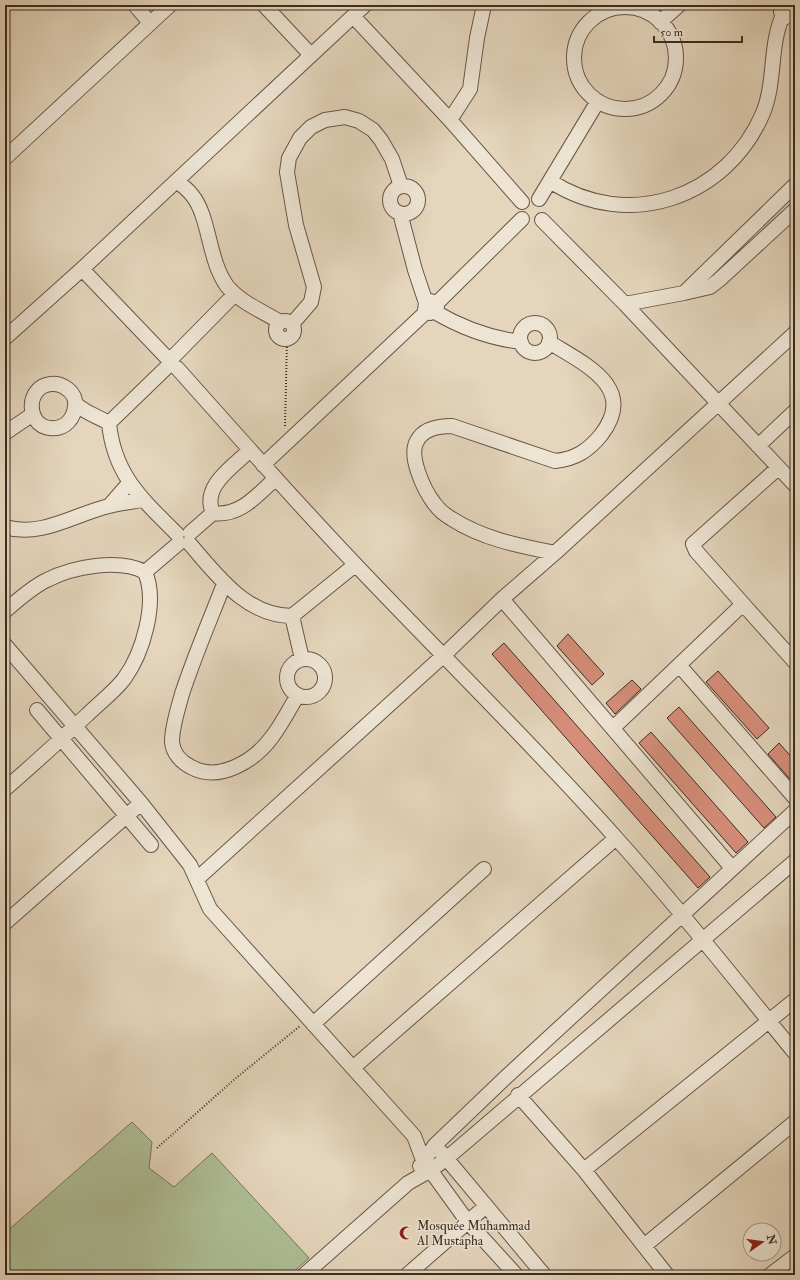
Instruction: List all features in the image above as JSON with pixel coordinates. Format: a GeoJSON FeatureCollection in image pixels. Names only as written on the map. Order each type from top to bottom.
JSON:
{"type":"FeatureCollection","features":[{"type":"Feature","properties":{"kind":"street"},"geometry":{"type":"LineString","coordinates":[[135,5],[150,23]]}},
{"type":"Feature","properties":{"kind":"street"},"geometry":{"type":"LineString","coordinates":[[7,152],[170,5]]}},
{"type":"Feature","properties":{"kind":"street"},"geometry":{"type":"LineString","coordinates":[[264,5],[311,55]]}},
{"type":"Feature","properties":{"kind":"street"},"geometry":{"type":"LineString","coordinates":[[5,338],[82,269],[366,5]]}},
{"type":"Feature","properties":{"kind":"street"},"geometry":{"type":"LineString","coordinates":[[450,120],[470,89],[478,32],[484,5]]}},
{"type":"Feature","properties":{"kind":"street"},"geometry":{"type":"LineString","coordinates":[[660,22],[679,5]]}},
{"type":"Feature","properties":{"kind":"street"},"geometry":{"type":"LineString","coordinates":[[623,7],[643,11],[660,22],[672,39],[676,53],[674,74],[663,93],[646,106],[632,109],[610,108],[598,101],[583,87],[575,68],[575,48],[580,35],[587,24],[604,12],[623,7]]}},
{"type":"Feature","properties":{"kind":"street"},"geometry":{"type":"LineString","coordinates":[[550,181],[576,196],[606,204],[636,205],[674,198],[714,178],[743,147],[763,112],[771,88],[777,28],[789,8]]}},
{"type":"Feature","properties":{"kind":"street"},"geometry":{"type":"LineString","coordinates":[[353,16],[450,120],[522,202]]}},
{"type":"Feature","properties":{"kind":"street"},"geometry":{"type":"LineString","coordinates":[[539,199],[598,101]]}},
{"type":"Feature","properties":{"kind":"street"},"geometry":{"type":"LineString","coordinates":[[286,323],[311,302],[314,287],[296,225],[287,172],[289,158],[300,138],[312,127],[325,120],[345,117],[359,121],[372,130],[381,140],[392,159],[401,186]]}},
{"type":"Feature","properties":{"kind":"street"},"geometry":{"type":"LineString","coordinates":[[176,181],[195,199],[204,221],[217,268],[228,286],[235,294],[286,323],[293,333],[287,340]]}},
{"type":"Feature","properties":{"kind":"street"},"geometry":{"type":"LineString","coordinates":[[401,186],[413,189],[418,200],[413,210],[407,214],[400,213],[394,209],[390,200],[393,191],[401,186]]}},
{"type":"Feature","properties":{"kind":"street"},"geometry":{"type":"LineString","coordinates":[[684,293],[772,208],[792,194]]}},
{"type":"Feature","properties":{"kind":"street"},"geometry":{"type":"LineString","coordinates":[[533,197],[539,199],[546,209],[542,220],[532,224],[522,220],[519,214],[519,208],[522,202],[527,198],[533,197]]}},
{"type":"Feature","properties":{"kind":"street"},"geometry":{"type":"LineString","coordinates":[[772,208],[784,220]]}},
{"type":"Feature","properties":{"kind":"street"},"geometry":{"type":"LineString","coordinates":[[625,304],[710,287],[795,210]]}},
{"type":"Feature","properties":{"kind":"street"},"geometry":{"type":"LineString","coordinates":[[400,213],[415,270],[431,308],[471,330],[490,337],[521,342]]}},
{"type":"Feature","properties":{"kind":"street"},"geometry":{"type":"LineString","coordinates":[[263,465],[431,308],[522,220]]}},
{"type":"Feature","properties":{"kind":"street"},"geometry":{"type":"LineString","coordinates":[[542,220],[625,304],[716,403],[795,485]]}},
{"type":"Feature","properties":{"kind":"street"},"geometry":{"type":"LineString","coordinates":[[82,269],[171,363],[275,479],[355,565],[444,655],[616,838],[682,914],[795,1053]]}},
{"type":"Feature","properties":{"kind":"street"},"geometry":{"type":"LineString","coordinates":[[109,423],[171,363],[235,294]]}},
{"type":"Feature","properties":{"kind":"street"},"geometry":{"type":"LineString","coordinates":[[534,323],[541,324],[547,329],[549,342],[544,349],[535,352],[526,350],[521,342],[523,329],[534,323]]}},
{"type":"Feature","properties":{"kind":"street"},"geometry":{"type":"LineString","coordinates":[[197,879],[444,655],[502,599],[556,553],[716,403],[795,333]]}},
{"type":"Feature","properties":{"kind":"street"},"geometry":{"type":"LineString","coordinates":[[549,342],[598,373],[609,386],[612,394],[614,406],[610,420],[606,428],[589,449],[572,458],[555,461],[452,426],[437,427],[423,434],[416,441],[414,452],[422,482],[434,504],[444,513],[461,525],[483,534],[514,545],[556,553]]}},
{"type":"Feature","properties":{"kind":"street"},"geometry":{"type":"LineString","coordinates":[[46,385],[60,385],[67,389],[73,396],[75,404],[71,419],[58,428],[43,426],[33,414],[31,405],[33,396],[39,389],[46,385]]}},
{"type":"Feature","properties":{"kind":"street"},"geometry":{"type":"LineString","coordinates":[[75,404],[109,423]]}},
{"type":"Feature","properties":{"kind":"street"},"geometry":{"type":"LineString","coordinates":[[758,446],[795,411]]}},
{"type":"Feature","properties":{"kind":"street"},"geometry":{"type":"LineString","coordinates":[[5,432],[33,414]]}},
{"type":"Feature","properties":{"kind":"street"},"geometry":{"type":"LineString","coordinates":[[109,423],[114,452],[119,466],[142,500],[184,538],[224,584],[255,607],[277,615],[292,616],[355,565]]}},
{"type":"Feature","properties":{"kind":"street"},"geometry":{"type":"LineString","coordinates":[[213,513],[210,500],[212,488],[250,450]]}},
{"type":"Feature","properties":{"kind":"street"},"geometry":{"type":"LineString","coordinates":[[778,468],[693,544],[696,551],[795,662]]}},
{"type":"Feature","properties":{"kind":"street"},"geometry":{"type":"LineString","coordinates":[[145,572],[213,513],[229,513],[237,511],[275,479]]}},
{"type":"Feature","properties":{"kind":"street"},"geometry":{"type":"LineString","coordinates":[[109,506],[130,482]]}},
{"type":"Feature","properties":{"kind":"street"},"geometry":{"type":"LineString","coordinates":[[5,527],[30,530],[55,524],[109,506],[142,500]]}},
{"type":"Feature","properties":{"kind":"street"},"geometry":{"type":"LineString","coordinates":[[5,611],[46,580],[66,573],[111,564],[128,565],[145,572],[148,579],[150,599],[148,620],[131,666],[118,686],[62,739],[5,789]]}},
{"type":"Feature","properties":{"kind":"street"},"geometry":{"type":"LineString","coordinates":[[224,584],[188,676],[179,705],[172,740],[175,752],[183,762],[199,770],[219,772],[235,767],[248,760],[269,741],[298,695]]}},
{"type":"Feature","properties":{"kind":"street"},"geometry":{"type":"LineString","coordinates":[[502,599],[732,868]]}},
{"type":"Feature","properties":{"kind":"street"},"geometry":{"type":"LineString","coordinates":[[613,728],[743,604]]}},
{"type":"Feature","properties":{"kind":"street"},"geometry":{"type":"LineString","coordinates":[[292,616],[302,658]]}},
{"type":"Feature","properties":{"kind":"street"},"geometry":{"type":"LineString","coordinates":[[5,645],[141,803],[190,865],[210,909],[311,1022],[354,1067],[414,1136],[427,1165],[467,1221],[516,1275]]}},
{"type":"Feature","properties":{"kind":"street"},"geometry":{"type":"LineString","coordinates":[[302,658],[311,659],[319,663],[324,671],[325,680],[322,689],[315,695],[306,697],[298,695],[288,686],[287,676],[290,666],[302,658]]}},
{"type":"Feature","properties":{"kind":"street"},"geometry":{"type":"LineString","coordinates":[[679,664],[795,798]]}},
{"type":"Feature","properties":{"kind":"street"},"geometry":{"type":"LineString","coordinates":[[37,710],[151,845]]}},
{"type":"Feature","properties":{"kind":"street"},"geometry":{"type":"LineString","coordinates":[[5,923],[127,817],[141,803]]}},
{"type":"Feature","properties":{"kind":"street"},"geometry":{"type":"LineString","coordinates":[[427,1165],[435,1145],[682,914],[795,811]]}},
{"type":"Feature","properties":{"kind":"street"},"geometry":{"type":"LineString","coordinates":[[354,1067],[616,838]]}},
{"type":"Feature","properties":{"kind":"street"},"geometry":{"type":"LineString","coordinates":[[304,1275],[427,1165],[447,1158],[518,1095],[703,940],[795,860]]}},
{"type":"Feature","properties":{"kind":"street"},"geometry":{"type":"LineString","coordinates":[[311,1022],[484,869]]}},
{"type":"Feature","properties":{"kind":"street"},"geometry":{"type":"LineString","coordinates":[[584,1170],[770,1022],[795,1000]]}},
{"type":"Feature","properties":{"kind":"street"},"geometry":{"type":"LineString","coordinates":[[518,1095],[584,1170],[667,1275]]}},
{"type":"Feature","properties":{"kind":"street"},"geometry":{"type":"LineString","coordinates":[[644,1246],[795,1122]]}},
{"type":"Feature","properties":{"kind":"street"},"geometry":{"type":"LineString","coordinates":[[414,1136],[435,1145],[544,1275]]}},
{"type":"Feature","properties":{"kind":"street"},"geometry":{"type":"LineString","coordinates":[[408,1275],[467,1221],[486,1206]]}},
{"type":"Feature","properties":{"kind":"street"},"geometry":{"type":"LineString","coordinates":[[770,1275],[795,1256]]}},
{"type":"Feature","properties":{"kind":"path"},"geometry":{"type":"LineString","coordinates":[[285,446],[287,340]]}},
{"type":"Feature","properties":{"kind":"path"},"geometry":{"type":"LineString","coordinates":[[157,1148],[236,1078],[311,1022]]}},
{"type":"Feature","properties":{"kind":"green space"},"geometry":{"type":"Polygon","coordinates":[[[132,1122],[152,1142],[149,1168],[174,1187],[212,1153],[309,1258],[290,1275],[5,1275],[5,1233],[132,1122]]]}},
{"type":"Feature","properties":{"kind":"building"},"geometry":{"type":"Polygon","coordinates":[[[568,634],[604,674],[592,685],[557,646],[568,634]]]}},
{"type":"Feature","properties":{"kind":"building"},"geometry":{"type":"Polygon","coordinates":[[[504,643],[710,877],[698,888],[492,654],[504,643]]]}},
{"type":"Feature","properties":{"kind":"building"},"geometry":{"type":"Polygon","coordinates":[[[718,671],[769,728],[757,739],[706,682],[718,671]]]}},
{"type":"Feature","properties":{"kind":"building"},"geometry":{"type":"Polygon","coordinates":[[[632,680],[641,689],[615,714],[606,703],[632,680]]]}},
{"type":"Feature","properties":{"kind":"building"},"geometry":{"type":"Polygon","coordinates":[[[679,707],[776,817],[764,828],[667,718],[679,707]]]}},
{"type":"Feature","properties":{"kind":"building"},"geometry":{"type":"Polygon","coordinates":[[[651,732],[748,842],[736,853],[639,743],[651,732]]]}},
{"type":"Feature","properties":{"kind":"building"},"geometry":{"type":"Polygon","coordinates":[[[779,743],[795,761],[795,785],[768,754],[779,743]]]}},
{"type":"Feature","properties":{"kind":"place","name":"Mosquée Muhammad Al Mustapha"},"geometry":{"type":"Point","coordinates":[406,1233]}}]}
